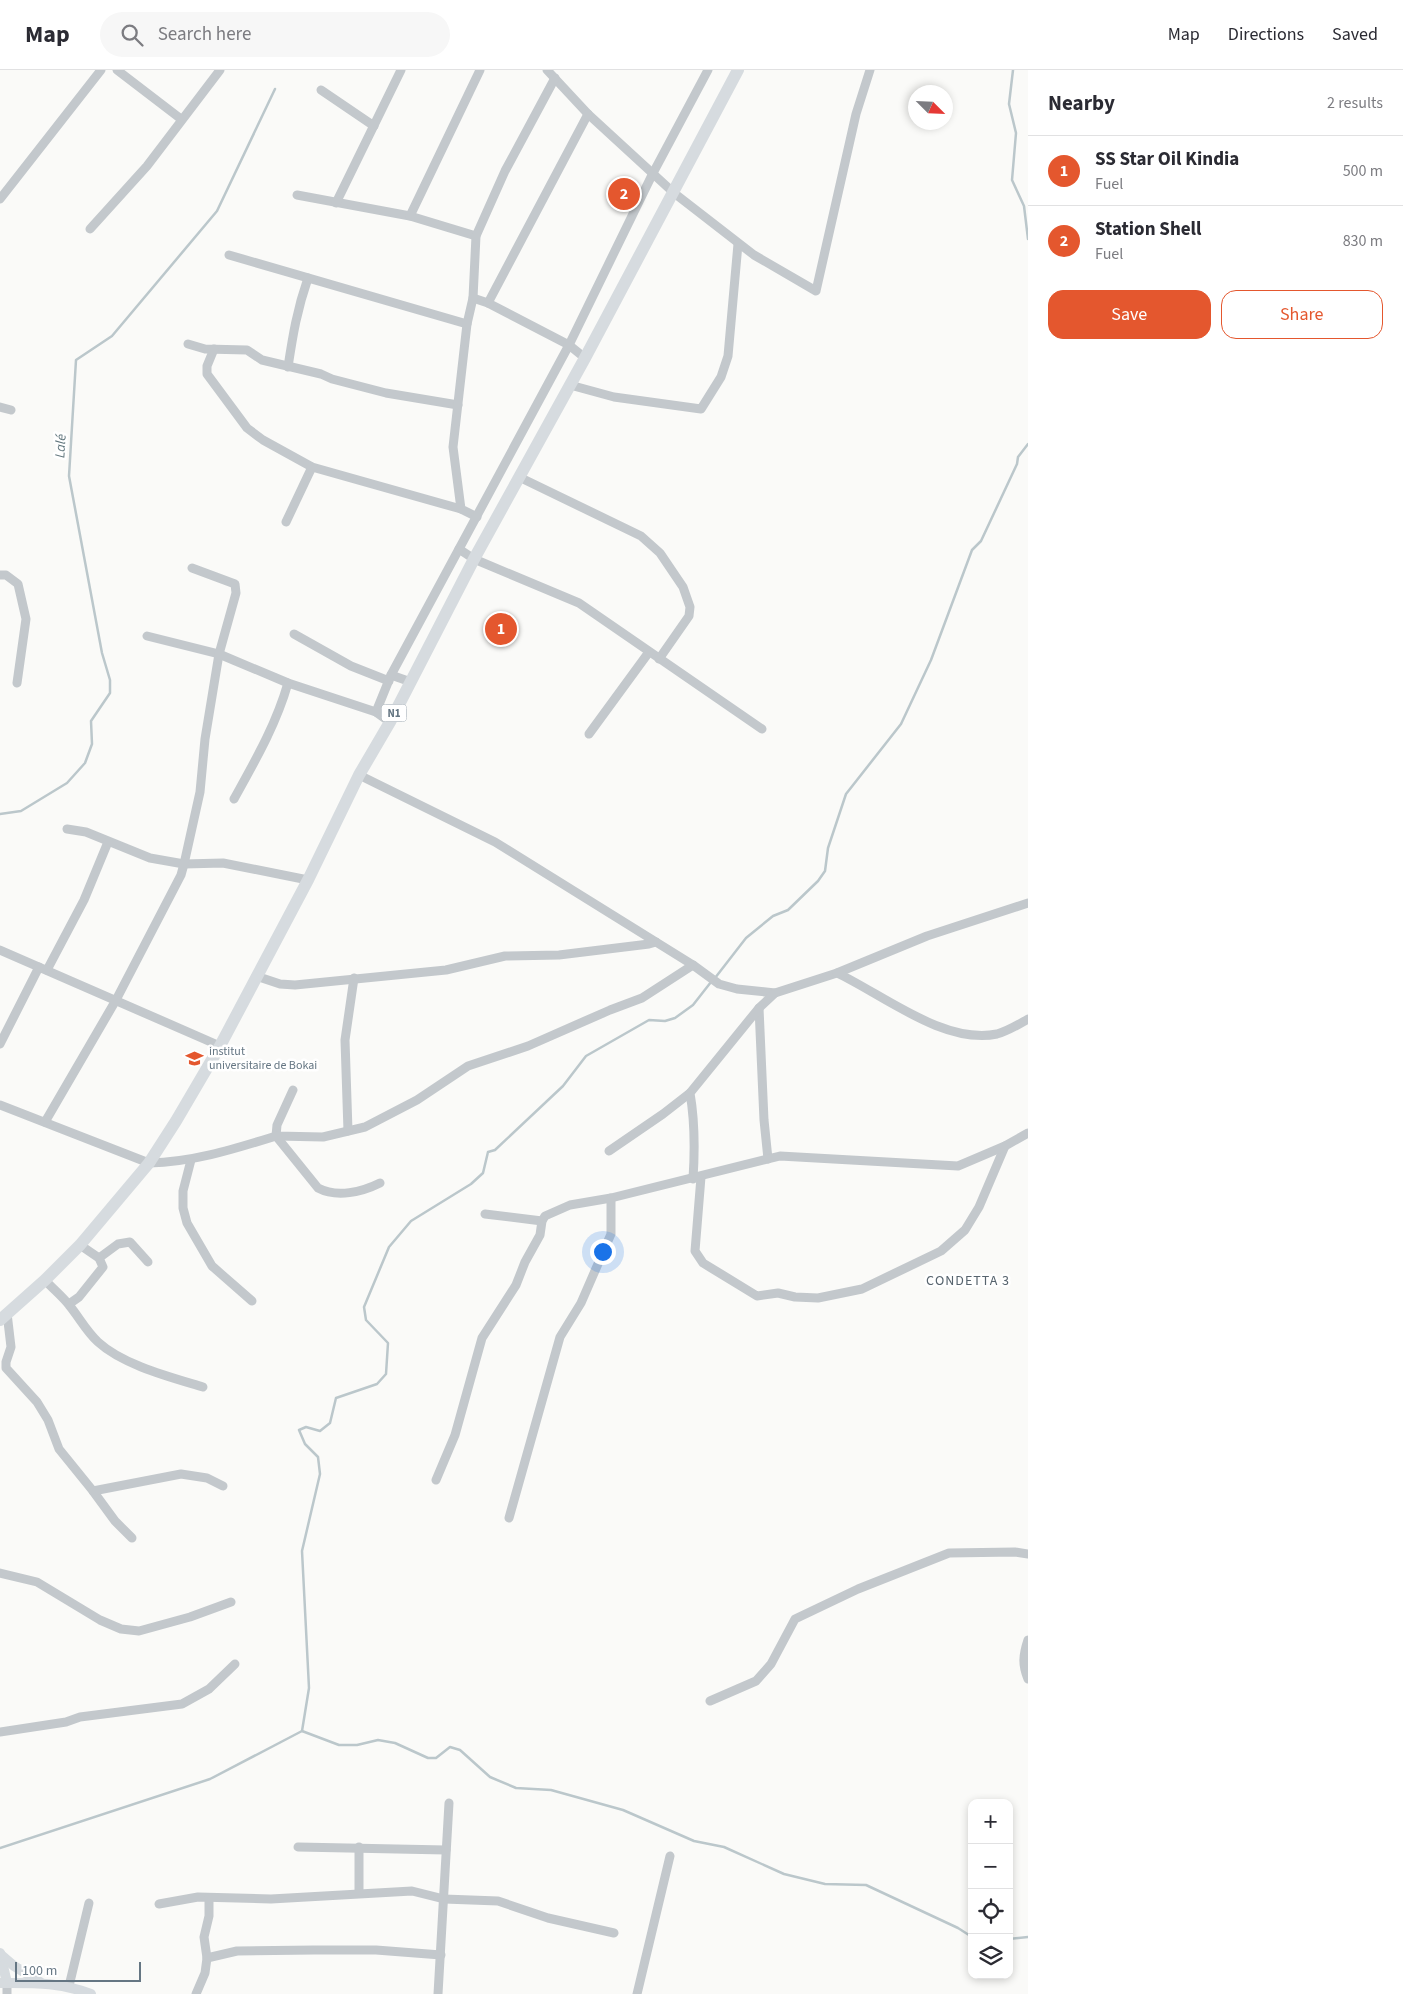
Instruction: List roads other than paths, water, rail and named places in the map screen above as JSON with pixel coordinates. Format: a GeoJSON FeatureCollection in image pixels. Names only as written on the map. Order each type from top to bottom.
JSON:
{"type":"FeatureCollection","features":[{"type":"Feature","properties":{"kind":"highway","name":"N1"},"geometry":{"type":"LineString","coordinates":[[4,1316],[45,1280],[80,1245],[149,1164],[220,1046],[308,880],[359,775],[390,722],[474,558],[585,358],[738,70]]}},
{"type":"Feature","properties":{"kind":"main road"},"geometry":{"type":"LineString","coordinates":[[0,1953],[14,1966],[41,1982]]}},
{"type":"Feature","properties":{"kind":"main road"},"geometry":{"type":"LineString","coordinates":[[0,1953],[4,1983],[41,1982],[69,1986],[91,1994]]}},
{"type":"Feature","properties":{"kind":"street"},"geometry":{"type":"LineString","coordinates":[[0,200],[101,70]]}},
{"type":"Feature","properties":{"kind":"street"},"geometry":{"type":"LineString","coordinates":[[117,70],[181,119]]}},
{"type":"Feature","properties":{"kind":"street"},"geometry":{"type":"LineString","coordinates":[[90,229],[147,166],[220,70]]}},
{"type":"Feature","properties":{"kind":"street"},"geometry":{"type":"LineString","coordinates":[[336,202],[401,70]]}},
{"type":"Feature","properties":{"kind":"street"},"geometry":{"type":"LineString","coordinates":[[410,216],[480,70]]}},
{"type":"Feature","properties":{"kind":"street"},"geometry":{"type":"LineString","coordinates":[[547,70],[588,114],[652,175],[754,256],[816,291],[856,114],[870,70]]}},
{"type":"Feature","properties":{"kind":"street"},"geometry":{"type":"LineString","coordinates":[[376,712],[390,678],[569,345],[652,175],[708,70]]}},
{"type":"Feature","properties":{"kind":"street"},"geometry":{"type":"LineString","coordinates":[[461,509],[453,447],[467,324],[473,298],[476,236],[505,170],[555,78]]}},
{"type":"Feature","properties":{"kind":"street"},"geometry":{"type":"LineString","coordinates":[[321,90],[374,126]]}},
{"type":"Feature","properties":{"kind":"street"},"geometry":{"type":"LineString","coordinates":[[488,303],[588,114]]}},
{"type":"Feature","properties":{"kind":"street"},"geometry":{"type":"LineString","coordinates":[[296,195],[410,216],[476,236]]}},
{"type":"Feature","properties":{"kind":"street"},"geometry":{"type":"LineString","coordinates":[[570,385],[614,396],[701,409],[721,377],[728,356],[738,244]]}},
{"type":"Feature","properties":{"kind":"street"},"geometry":{"type":"LineString","coordinates":[[229,255],[467,324]]}},
{"type":"Feature","properties":{"kind":"street"},"geometry":{"type":"LineString","coordinates":[[288,367],[292,334],[308,278]]}},
{"type":"Feature","properties":{"kind":"street"},"geometry":{"type":"LineString","coordinates":[[473,298],[488,303],[569,345],[585,358]]}},
{"type":"Feature","properties":{"kind":"street"},"geometry":{"type":"LineString","coordinates":[[188,344],[214,349],[247,350],[262,360],[320,374],[332,379],[386,393],[458,405]]}},
{"type":"Feature","properties":{"kind":"street"},"geometry":{"type":"LineString","coordinates":[[214,349],[206,374],[247,428],[263,440],[312,467],[461,509],[476,517]]}},
{"type":"Feature","properties":{"kind":"street"},"geometry":{"type":"LineString","coordinates":[[0,407],[12,410]]}},
{"type":"Feature","properties":{"kind":"street"},"geometry":{"type":"LineString","coordinates":[[286,522],[312,467]]}},
{"type":"Feature","properties":{"kind":"street"},"geometry":{"type":"LineString","coordinates":[[519,477],[641,536],[660,553],[683,587],[690,606],[689,616],[659,659]]}},
{"type":"Feature","properties":{"kind":"street"},"geometry":{"type":"LineString","coordinates":[[460,549],[474,558],[579,603],[762,729]]}},
{"type":"Feature","properties":{"kind":"street"},"geometry":{"type":"LineString","coordinates":[[46,1122],[116,1000],[181,875],[184,864],[200,792],[205,739],[219,654],[236,593],[236,584],[192,568]]}},
{"type":"Feature","properties":{"kind":"street"},"geometry":{"type":"LineString","coordinates":[[0,575],[6,576],[18,584],[26,619],[17,683]]}},
{"type":"Feature","properties":{"kind":"street"},"geometry":{"type":"LineString","coordinates":[[294,634],[351,666],[390,678],[411,682]]}},
{"type":"Feature","properties":{"kind":"street"},"geometry":{"type":"LineString","coordinates":[[147,636],[219,654],[288,683],[376,712],[390,722]]}},
{"type":"Feature","properties":{"kind":"street"},"geometry":{"type":"LineString","coordinates":[[590,734],[649,652]]}},
{"type":"Feature","properties":{"kind":"street"},"geometry":{"type":"LineString","coordinates":[[234,799],[266,741],[281,707],[288,683]]}},
{"type":"Feature","properties":{"kind":"street"},"geometry":{"type":"LineString","coordinates":[[359,775],[494,842],[693,965],[719,984],[737,989],[775,993],[837,973],[927,936],[1028,903]]}},
{"type":"Feature","properties":{"kind":"street"},"geometry":{"type":"LineString","coordinates":[[67,829],[86,832],[150,858],[184,864],[224,863],[308,880]]}},
{"type":"Feature","properties":{"kind":"street"},"geometry":{"type":"LineString","coordinates":[[0,1044],[84,900],[108,842]]}},
{"type":"Feature","properties":{"kind":"street"},"geometry":{"type":"LineString","coordinates":[[256,976],[280,984],[295,985],[446,970],[505,956],[559,955],[656,942]]}},
{"type":"Feature","properties":{"kind":"street"},"geometry":{"type":"LineString","coordinates":[[0,950],[220,1046]]}},
{"type":"Feature","properties":{"kind":"street"},"geometry":{"type":"LineString","coordinates":[[0,1105],[149,1164],[191,1160],[276,1136],[323,1137],[365,1127],[417,1100],[468,1066],[528,1046],[642,998],[693,965]]}},
{"type":"Feature","properties":{"kind":"street"},"geometry":{"type":"LineString","coordinates":[[837,973],[860,983],[902,1010],[962,1034],[995,1034],[1009,1030],[1028,1019]]}},
{"type":"Feature","properties":{"kind":"street"},"geometry":{"type":"LineString","coordinates":[[348,1131],[346,1040],[354,978]]}},
{"type":"Feature","properties":{"kind":"street"},"geometry":{"type":"LineString","coordinates":[[609,1151],[690,1093],[759,1008],[775,993]]}},
{"type":"Feature","properties":{"kind":"street"},"geometry":{"type":"LineString","coordinates":[[759,1008],[764,1120],[768,1159]]}},
{"type":"Feature","properties":{"kind":"street"},"geometry":{"type":"LineString","coordinates":[[293,1090],[277,1125],[276,1136],[318,1188],[327,1192],[365,1190],[380,1183]]}},
{"type":"Feature","properties":{"kind":"street"},"geometry":{"type":"LineString","coordinates":[[690,1093],[695,1131],[697,1178],[695,1251],[703,1263],[757,1296],[778,1293],[795,1297],[818,1298],[862,1289],[942,1250],[965,1230],[979,1207],[1005,1146]]}},
{"type":"Feature","properties":{"kind":"street"},"geometry":{"type":"LineString","coordinates":[[436,1480],[455,1435],[482,1338],[516,1285],[525,1262],[540,1235],[542,1221],[546,1216],[570,1205],[611,1198],[697,1178],[780,1156],[958,1166],[1005,1146],[1028,1133]]}},
{"type":"Feature","properties":{"kind":"street"},"geometry":{"type":"LineString","coordinates":[[191,1160],[183,1191],[183,1208],[187,1223],[212,1266],[252,1302]]}},
{"type":"Feature","properties":{"kind":"street"},"geometry":{"type":"LineString","coordinates":[[510,1518],[560,1337],[581,1303],[611,1234],[611,1198]]}},
{"type":"Feature","properties":{"kind":"street"},"geometry":{"type":"LineString","coordinates":[[485,1214],[542,1221]]}},
{"type":"Feature","properties":{"kind":"street"},"geometry":{"type":"LineString","coordinates":[[99,1258],[118,1244],[130,1242],[148,1262]]}},
{"type":"Feature","properties":{"kind":"street"},"geometry":{"type":"LineString","coordinates":[[69,1304],[79,1297],[103,1266],[99,1258],[80,1245]]}},
{"type":"Feature","properties":{"kind":"street"},"geometry":{"type":"LineString","coordinates":[[45,1280],[69,1304],[84,1327],[98,1342],[114,1353],[154,1372],[203,1387]]}},
{"type":"Feature","properties":{"kind":"street"},"geometry":{"type":"LineString","coordinates":[[4,1316],[11,1347],[6,1368],[37,1402],[48,1420],[59,1449],[93,1490],[114,1521],[132,1538]]}},
{"type":"Feature","properties":{"kind":"street"},"geometry":{"type":"LineString","coordinates":[[93,1490],[181,1474],[207,1478],[223,1486]]}},
{"type":"Feature","properties":{"kind":"street"},"geometry":{"type":"LineString","coordinates":[[710,1701],[756,1681],[771,1664],[795,1619],[858,1589],[948,1553],[1015,1552],[1028,1554]]}},
{"type":"Feature","properties":{"kind":"street"},"geometry":{"type":"LineString","coordinates":[[0,1573],[37,1582],[100,1620],[121,1629],[139,1631],[190,1617],[231,1602]]}},
{"type":"Feature","properties":{"kind":"street"},"geometry":{"type":"LineString","coordinates":[[1028,1640],[1024,1651],[1023,1668],[1028,1679]]}},
{"type":"Feature","properties":{"kind":"street"},"geometry":{"type":"LineString","coordinates":[[0,1732],[66,1722],[80,1716],[182,1704],[209,1689],[235,1664]]}},
{"type":"Feature","properties":{"kind":"street"},"geometry":{"type":"LineString","coordinates":[[438,1994],[448,1803]]}},
{"type":"Feature","properties":{"kind":"street"},"geometry":{"type":"LineString","coordinates":[[298,1847],[446,1850]]}},
{"type":"Feature","properties":{"kind":"street"},"geometry":{"type":"LineString","coordinates":[[358,1847],[359,1893]]}},
{"type":"Feature","properties":{"kind":"street"},"geometry":{"type":"LineString","coordinates":[[637,1994],[670,1856]]}},
{"type":"Feature","properties":{"kind":"street"},"geometry":{"type":"LineString","coordinates":[[159,1904],[198,1897],[271,1899],[412,1891],[444,1900],[498,1901],[548,1918],[614,1933]]}},
{"type":"Feature","properties":{"kind":"street"},"geometry":{"type":"LineString","coordinates":[[196,1994],[205,1973],[207,1958],[204,1937],[209,1898]]}},
{"type":"Feature","properties":{"kind":"street"},"geometry":{"type":"LineString","coordinates":[[69,1986],[89,1903]]}},
{"type":"Feature","properties":{"kind":"street"},"geometry":{"type":"LineString","coordinates":[[207,1958],[237,1951],[376,1950],[441,1955]]}},
{"type":"Feature","properties":{"kind":"street"},"geometry":{"type":"LineString","coordinates":[[4,1983],[7,1994]]}},
{"type":"Feature","properties":{"kind":"waterway"},"geometry":{"type":"LineString","coordinates":[[1013,70],[1009,104],[1016,133],[1012,180],[1024,206],[1028,239]]}},
{"type":"Feature","properties":{"kind":"waterway","name":"Lalé"},"geometry":{"type":"LineString","coordinates":[[0,814],[21,811],[67,783],[85,763],[92,744],[91,721],[110,693],[110,680],[102,653],[69,476],[76,360],[112,336],[217,211],[275,89]]}},
{"type":"Feature","properties":{"kind":"waterway"},"geometry":{"type":"LineString","coordinates":[[715,978],[746,938],[773,916],[788,910],[818,881],[825,871],[828,848],[846,794],[901,724],[931,660],[972,550],[981,541],[1017,464],[1018,457],[1028,444]]}},
{"type":"Feature","properties":{"kind":"waterway"},"geometry":{"type":"LineString","coordinates":[[302,1731],[309,1688],[302,1551],[320,1474],[318,1457],[305,1444],[299,1430],[306,1427],[320,1431],[330,1423],[336,1398],[377,1384],[386,1374],[388,1343],[366,1320],[364,1307],[389,1247],[411,1221],[471,1184],[483,1173],[488,1152],[495,1150],[563,1086],[586,1056],[649,1020],[665,1021],[675,1018],[693,1005],[711,982]]}},
{"type":"Feature","properties":{"kind":"waterway"},"geometry":{"type":"LineString","coordinates":[[0,1848],[210,1779],[302,1731],[339,1745],[357,1745],[378,1740],[395,1743],[428,1758],[436,1758],[450,1747],[460,1750],[490,1777],[516,1788],[551,1790],[623,1810],[694,1841],[724,1847],[784,1874],[825,1884],[866,1885],[968,1934]]}},
{"type":"Feature","properties":{"kind":"waterway"},"geometry":{"type":"LineString","coordinates":[[1013,1939],[1028,1937]]}},
{"type":"Feature","properties":{"kind":"place","name":"Station Shell"},"geometry":{"type":"Point","coordinates":[624,194]}},
{"type":"Feature","properties":{"kind":"place","name":"SS Star Oil Kindia"},"geometry":{"type":"Point","coordinates":[501,629]}},
{"type":"Feature","properties":{"kind":"place","name":"institut universitaire de Bokai"},"geometry":{"type":"Point","coordinates":[195,1058]}},
{"type":"Feature","properties":{"kind":"district","name":"СONDETTA 3"},"geometry":{"type":"Point","coordinates":[968,1280]}}]}
